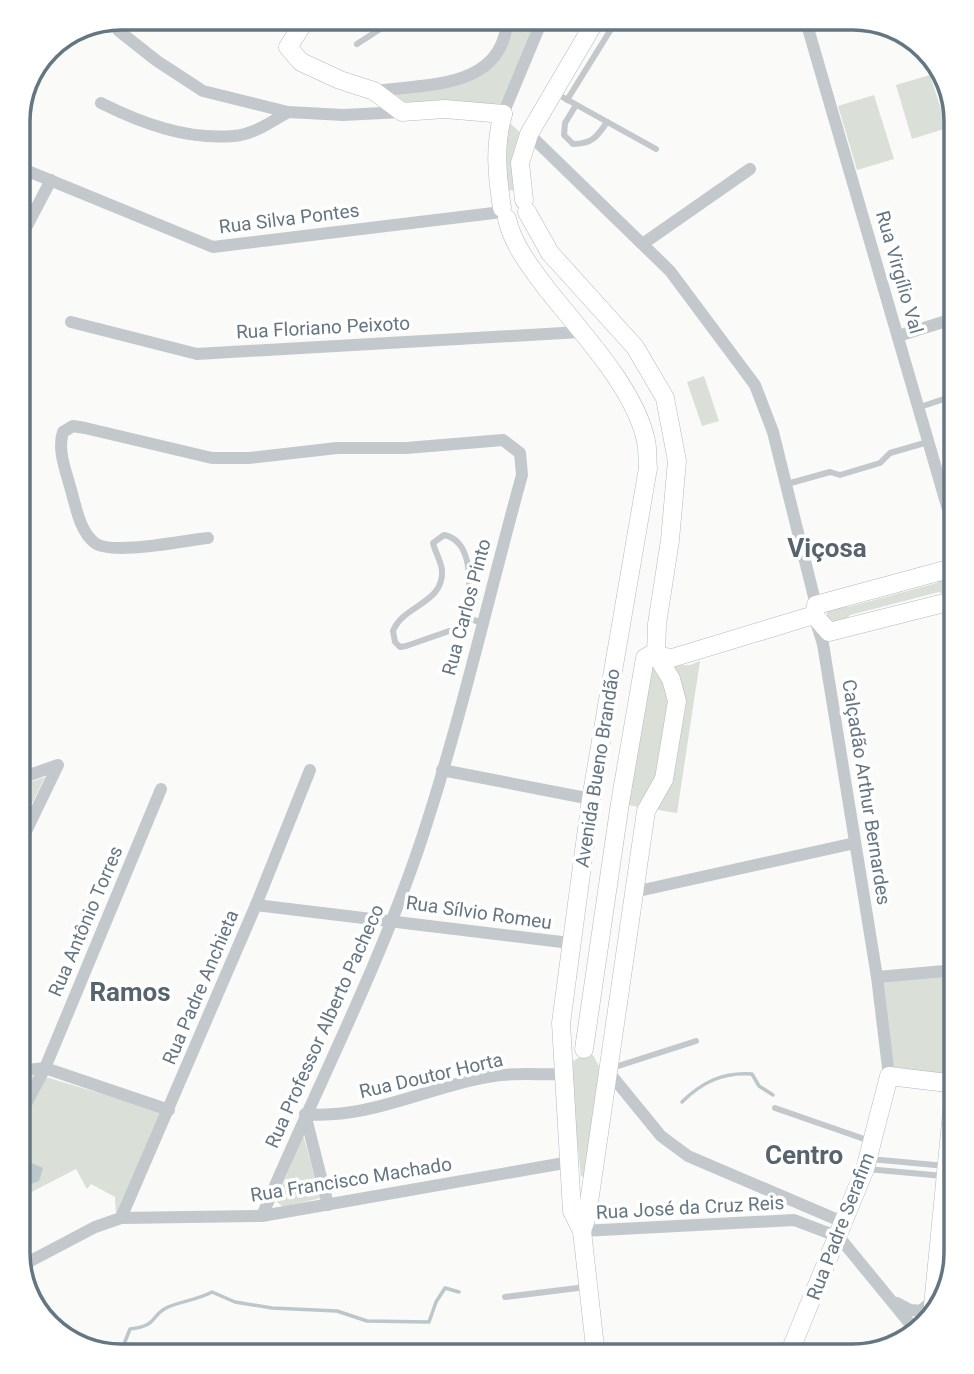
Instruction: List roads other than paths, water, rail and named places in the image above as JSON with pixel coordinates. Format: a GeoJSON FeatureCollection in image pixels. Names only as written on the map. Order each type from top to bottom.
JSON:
{"type":"FeatureCollection","features":[{"type":"Feature","properties":{"kind":"street"},"geometry":{"type":"LineString","coordinates":[[119,30],[157,61],[203,91],[288,112],[343,115],[445,109],[503,114],[529,134]]}},
{"type":"Feature","properties":{"kind":"street"},"geometry":{"type":"LineString","coordinates":[[299,30],[288,47],[301,62],[340,80],[373,91],[402,112]]}},
{"type":"Feature","properties":{"kind":"street"},"geometry":{"type":"LineString","coordinates":[[373,91],[454,80],[490,64],[507,30]]}},
{"type":"Feature","properties":{"kind":"street"},"geometry":{"type":"LineString","coordinates":[[503,114],[538,30]]}},
{"type":"Feature","properties":{"kind":"street"},"geometry":{"type":"LineString","coordinates":[[582,1231],[646,811],[664,779],[677,701],[671,679],[656,655],[656,624],[670,540],[677,461],[665,398],[635,347],[550,253],[525,206],[520,163],[529,134],[561,96],[587,30]]}},
{"type":"Feature","properties":{"kind":"street","name":"Rua Virgílio Val"},"geometry":{"type":"LineString","coordinates":[[809,30],[930,442],[944,477]]}},
{"type":"Feature","properties":{"kind":"street"},"geometry":{"type":"LineString","coordinates":[[101,103],[148,126],[233,136],[263,127],[288,112]]}},
{"type":"Feature","properties":{"kind":"street","name":"Avenida Bueno Brandão"},"geometry":{"type":"LineString","coordinates":[[503,114],[496,147],[504,213],[510,233],[536,275],[624,391],[646,441],[648,468],[591,799],[561,1023],[566,1071],[572,1211],[582,1231],[595,1344]]}},
{"type":"Feature","properties":{"kind":"street","name":"Calçadão Arthur Bernardes"},"geometry":{"type":"LineString","coordinates":[[529,134],[540,148],[644,243],[670,271],[755,385],[773,432],[825,656],[877,977],[888,1076]]}},
{"type":"Feature","properties":{"kind":"street"},"geometry":{"type":"LineString","coordinates":[[644,243],[750,169]]}},
{"type":"Feature","properties":{"kind":"street","name":"Rua Silva Pontes"},"geometry":{"type":"LineString","coordinates":[[30,172],[213,247],[504,213]]}},
{"type":"Feature","properties":{"kind":"street"},"geometry":{"type":"LineString","coordinates":[[30,220],[51,180]]}},
{"type":"Feature","properties":{"kind":"street"},"geometry":{"type":"LineString","coordinates":[[504,213],[519,220],[525,206]]}},
{"type":"Feature","properties":{"kind":"street","name":"Rua Floriano Peixoto"},"geometry":{"type":"LineString","coordinates":[[71,322],[197,354],[580,332]]}},
{"type":"Feature","properties":{"kind":"street"},"geometry":{"type":"LineString","coordinates":[[898,336],[944,322]]}},
{"type":"Feature","properties":{"kind":"street","name":"Rua Carlos Pinto"},"geometry":{"type":"LineString","coordinates":[[208,538],[123,547],[97,545],[87,535],[77,514],[62,455],[60,441],[63,432],[73,426],[140,439],[212,458],[249,458],[337,448],[406,448],[503,440],[520,453],[522,475],[475,620],[442,770]]}},
{"type":"Feature","properties":{"kind":"street"},"geometry":{"type":"LineString","coordinates":[[584,1049],[645,658],[656,655],[672,658],[815,610],[944,572]]}},
{"type":"Feature","properties":{"kind":"street"},"geometry":{"type":"LineString","coordinates":[[815,610],[829,632],[944,603]]}},
{"type":"Feature","properties":{"kind":"street"},"geometry":{"type":"LineString","coordinates":[[30,775],[58,765],[30,814]]}},
{"type":"Feature","properties":{"kind":"street","name":"Rua Padre Anchieta"},"geometry":{"type":"LineString","coordinates":[[121,1218],[256,905],[310,770]]}},
{"type":"Feature","properties":{"kind":"street"},"geometry":{"type":"LineString","coordinates":[[442,770],[591,799]]}},
{"type":"Feature","properties":{"kind":"street","name":"Rua Professor Alberto Pacheco"},"geometry":{"type":"LineString","coordinates":[[262,1216],[305,1114],[379,956],[442,770]]}},
{"type":"Feature","properties":{"kind":"street","name":"Rua Antônio Torres"},"geometry":{"type":"LineString","coordinates":[[30,1096],[45,1068],[161,789]]}},
{"type":"Feature","properties":{"kind":"street"},"geometry":{"type":"LineString","coordinates":[[634,892],[855,843]]}},
{"type":"Feature","properties":{"kind":"street","name":"Rua Sílvio Romeu"},"geometry":{"type":"LineString","coordinates":[[256,905],[393,919],[570,943]]}},
{"type":"Feature","properties":{"kind":"street"},"geometry":{"type":"LineString","coordinates":[[877,977],[944,971]]}},
{"type":"Feature","properties":{"kind":"street"},"geometry":{"type":"LineString","coordinates":[[566,1071],[572,1055],[584,1049],[597,1052],[607,1069],[662,1136],[688,1156],[842,1230],[890,1300],[910,1323]]}},
{"type":"Feature","properties":{"kind":"street"},"geometry":{"type":"LineString","coordinates":[[30,1069],[45,1068],[169,1110]]}},
{"type":"Feature","properties":{"kind":"street","name":"Rua Doutor Horta"},"geometry":{"type":"LineString","coordinates":[[305,1114],[329,1116],[356,1113],[500,1075],[566,1071]]}},
{"type":"Feature","properties":{"kind":"street"},"geometry":{"type":"LineString","coordinates":[[888,1076],[944,1079]]}},
{"type":"Feature","properties":{"kind":"street","name":"Rua Padre Serafim"},"geometry":{"type":"LineString","coordinates":[[793,1344],[842,1230],[868,1157],[888,1076]]}},
{"type":"Feature","properties":{"kind":"street"},"geometry":{"type":"LineString","coordinates":[[305,1114],[328,1205]]}},
{"type":"Feature","properties":{"kind":"street"},"geometry":{"type":"LineString","coordinates":[[570,1168],[578,1183],[592,1177]]}},
{"type":"Feature","properties":{"kind":"street","name":"Rua Francisco Machado"},"geometry":{"type":"LineString","coordinates":[[31,1261],[95,1227],[121,1218],[262,1216],[570,1168]]}},
{"type":"Feature","properties":{"kind":"street"},"geometry":{"type":"LineString","coordinates":[[933,1296],[944,1205]]}},
{"type":"Feature","properties":{"kind":"street","name":"Rua José da Cruz Reis"},"geometry":{"type":"LineString","coordinates":[[582,1231],[794,1220],[842,1230]]}},
{"type":"Feature","properties":{"kind":"street"},"geometry":{"type":"LineString","coordinates":[[890,1300],[915,1311],[924,1309]]}},
{"type":"Feature","properties":{"kind":"lane"},"geometry":{"type":"LineString","coordinates":[[358,44],[379,30]]}},
{"type":"Feature","properties":{"kind":"lane"},"geometry":{"type":"LineString","coordinates":[[609,30],[561,96],[656,149]]}},
{"type":"Feature","properties":{"kind":"lane"},"geometry":{"type":"LineString","coordinates":[[576,105],[565,123],[564,135],[573,144],[587,144],[598,136],[607,122]]}},
{"type":"Feature","properties":{"kind":"lane"},"geometry":{"type":"LineString","coordinates":[[920,407],[944,399]]}},
{"type":"Feature","properties":{"kind":"lane"},"geometry":{"type":"LineString","coordinates":[[787,484],[830,472],[840,475],[880,463],[890,453],[930,442]]}},
{"type":"Feature","properties":{"kind":"lane"},"geometry":{"type":"LineString","coordinates":[[444,535],[453,537],[462,545],[475,620],[406,646],[395,642],[393,631],[404,612],[425,603],[435,594],[442,568],[433,543],[444,535]]}},
{"type":"Feature","properties":{"kind":"lane"},"geometry":{"type":"LineString","coordinates":[[607,1069],[696,1041]]}},
{"type":"Feature","properties":{"kind":"lane"},"geometry":{"type":"LineString","coordinates":[[775,1108],[868,1157],[944,1175]]}},
{"type":"Feature","properties":{"kind":"lane"},"geometry":{"type":"LineString","coordinates":[[505,1297],[588,1287]]}},
{"type":"Feature","properties":{"kind":"waterway"},"geometry":{"type":"LineString","coordinates":[[682,1102],[697,1089],[714,1080],[741,1074],[752,1074],[759,1086],[773,1095]]}},
{"type":"Feature","properties":{"kind":"waterway"},"geometry":{"type":"LineString","coordinates":[[124,1344],[130,1329],[150,1323],[162,1310],[212,1292],[235,1302],[272,1308],[337,1311],[367,1321],[429,1322],[436,1302],[445,1288],[459,1292]]}},
{"type":"Feature","properties":{"kind":"district","name":"Viçosa"},"geometry":{"type":"Point","coordinates":[827,548]}},
{"type":"Feature","properties":{"kind":"district","name":"Ramos"},"geometry":{"type":"Point","coordinates":[130,992]}},
{"type":"Feature","properties":{"kind":"district","name":"Centro"},"geometry":{"type":"Point","coordinates":[804,1155]}}]}
